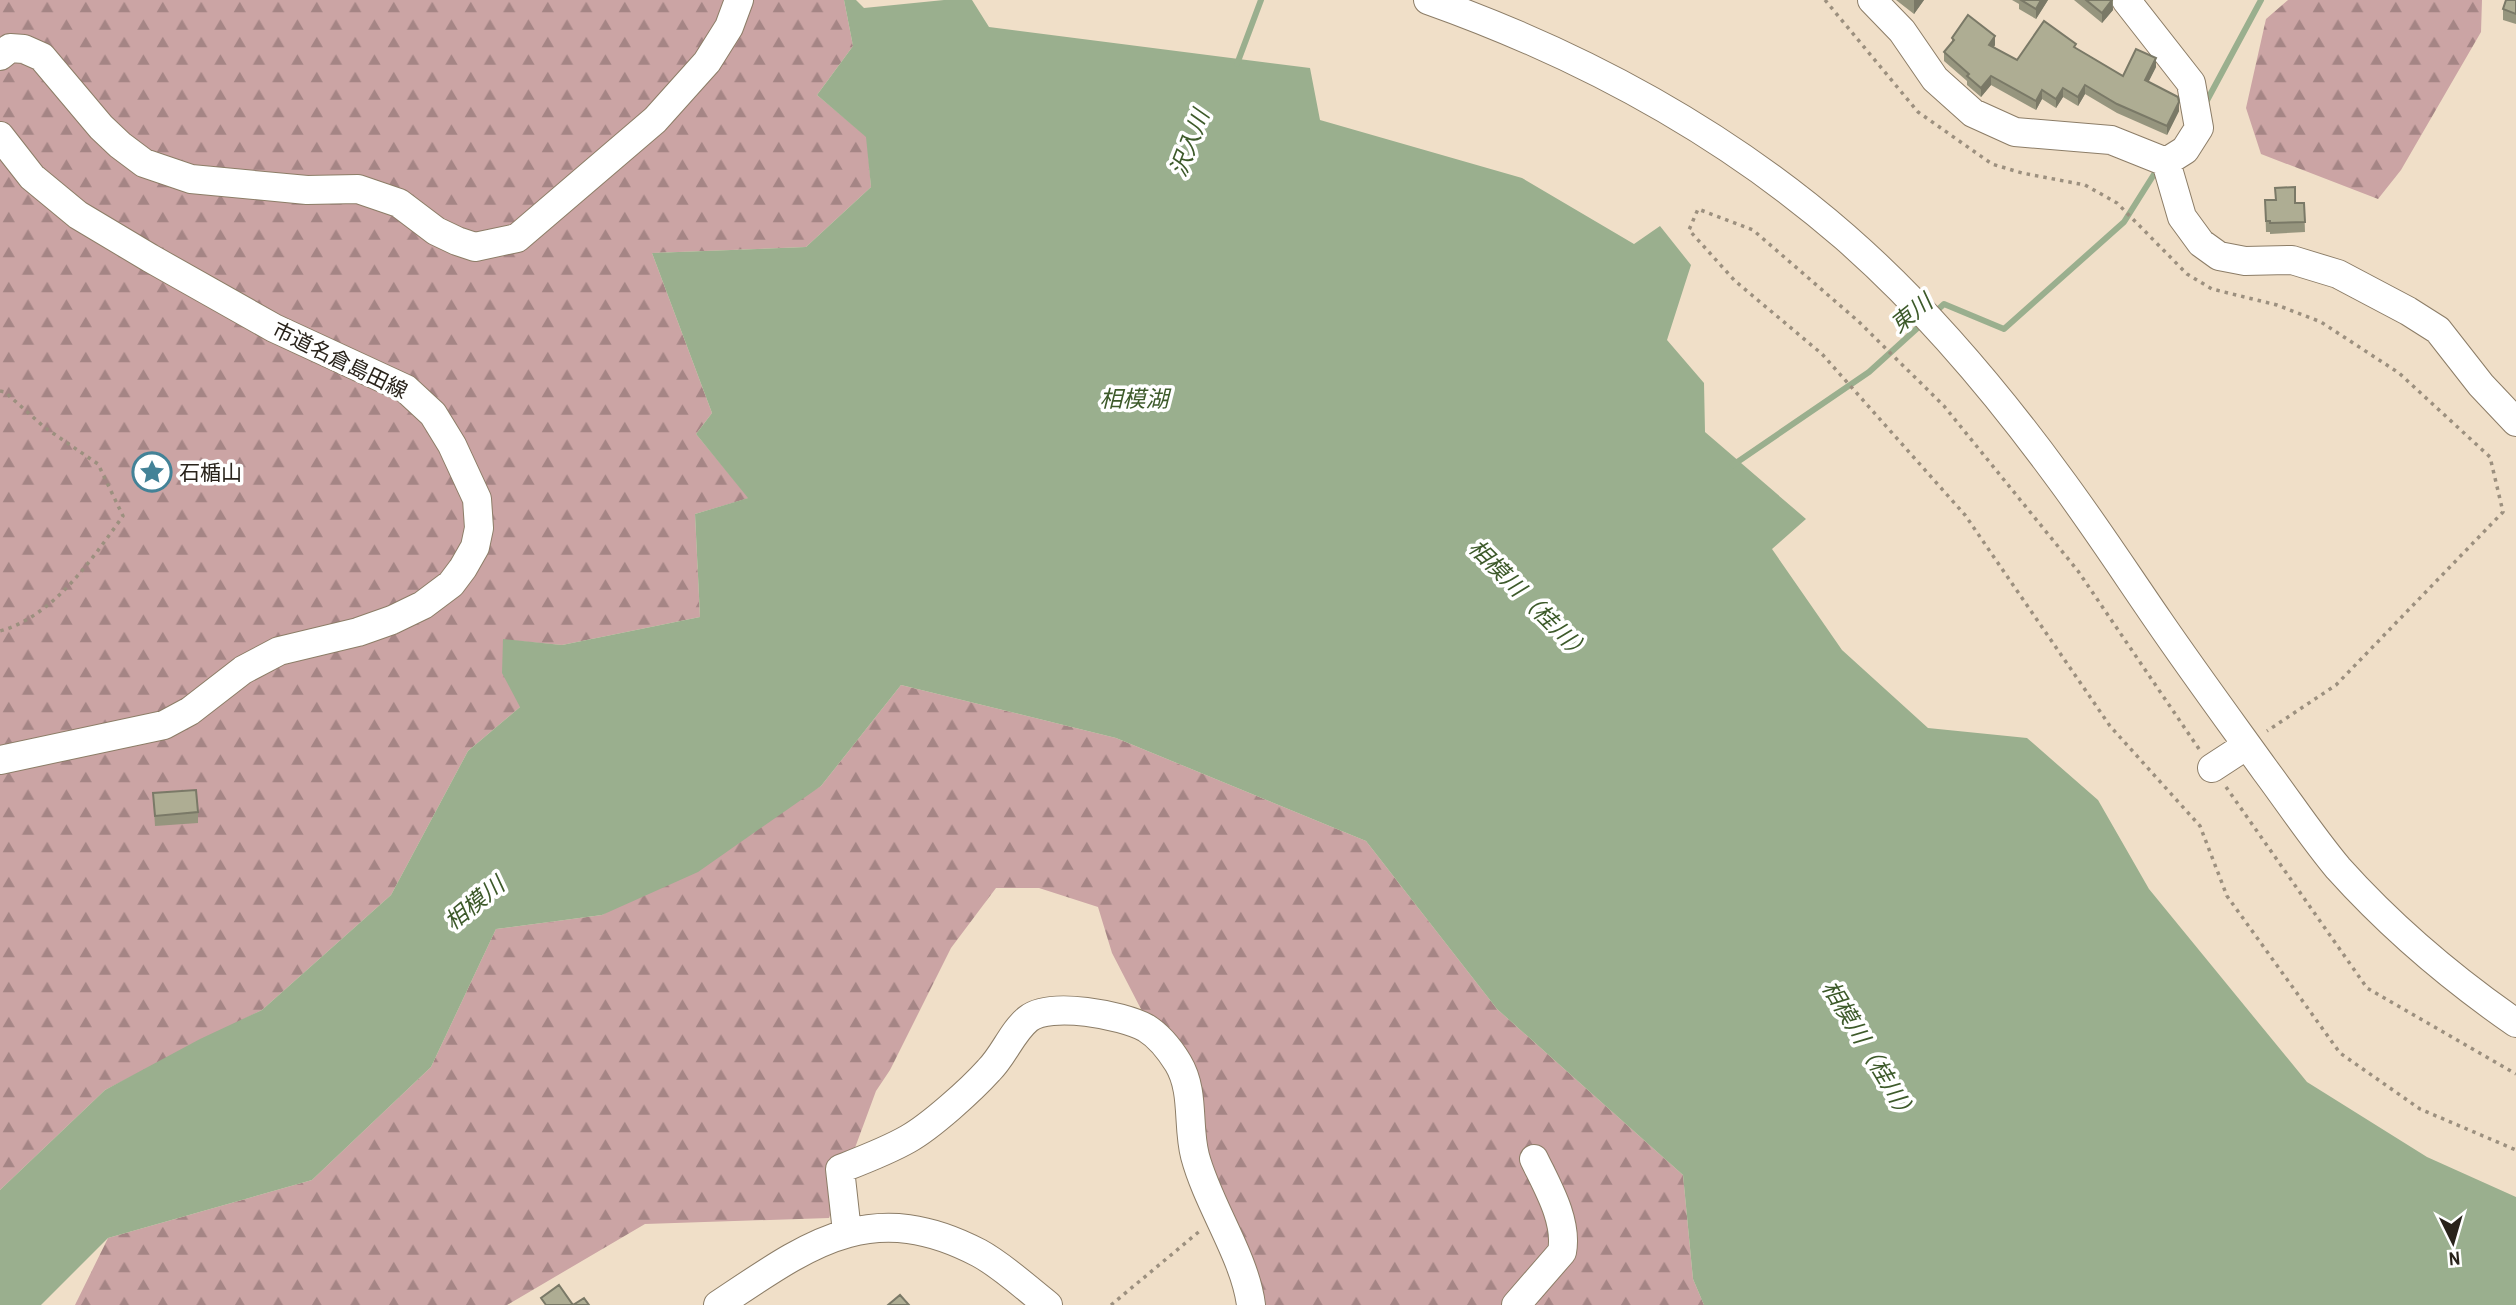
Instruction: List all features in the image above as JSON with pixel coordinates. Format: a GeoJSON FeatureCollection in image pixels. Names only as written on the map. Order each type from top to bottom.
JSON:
{"type":"FeatureCollection","features":[{"type":"Feature","properties":{"kind":"street"},"geometry":{"type":"LineString","coordinates":[[0,56],[10,48],[24,49],[42,57],[94,119],[120,145],[144,163],[191,179],[307,190],[358,189],[399,203],[436,231],[475,247],[517,237],[655,120],[707,62],[729,27],[739,0]]}},
{"type":"Feature","properties":{"kind":"street"},"geometry":{"type":"LineString","coordinates":[[1428,0],[1523,37],[1582,64],[1670,111],[1767,175],[1846,237],[1937,327],[2014,417],[2060,478],[2227,718],[2337,866],[2430,958],[2465,988],[2516,1023]]}},
{"type":"Feature","properties":{"kind":"street"},"geometry":{"type":"LineString","coordinates":[[1872,0],[1902,31],[1935,79],[1973,113],[2015,132],[2111,140],[2166,162]]}},
{"type":"Feature","properties":{"kind":"street"},"geometry":{"type":"LineString","coordinates":[[2126,0],[2191,83],[2199,128],[2185,150],[2166,162]]}},
{"type":"Feature","properties":{"kind":"street","name":"市道名倉島田線"},"geometry":{"type":"LineString","coordinates":[[0,135],[32,177],[78,215],[274,328],[406,389],[433,414],[457,455],[477,499],[479,528],[475,547],[451,584],[424,605],[358,632],[279,651],[243,670],[190,711],[164,725],[0,760]]}},
{"type":"Feature","properties":{"kind":"street"},"geometry":{"type":"LineString","coordinates":[[2166,162],[2182,217],[2201,243],[2219,256],[2245,261],[2292,260],[2338,274],[2408,311],[2438,330],[2481,384],[2516,422]]}},
{"type":"Feature","properties":{"kind":"street"},"geometry":{"type":"LineString","coordinates":[[847,1232],[840,1169],[910,1138],[933,1121],[990,1070],[1027,1019],[1038,1013],[1076,1009],[1123,1019],[1146,1028],[1160,1040],[1180,1065],[1188,1086],[1190,1139],[1197,1164],[1240,1266],[1251,1305]]}},
{"type":"Feature","properties":{"kind":"street"},"geometry":{"type":"LineString","coordinates":[[1516,1305],[1562,1252],[1564,1242],[1550,1192],[1534,1159]]}},
{"type":"Feature","properties":{"kind":"street"},"geometry":{"type":"LineString","coordinates":[[718,1305],[814,1244],[847,1232],[890,1227],[939,1235],[981,1254],[1048,1305]]}},
{"type":"Feature","properties":{"kind":"path"},"geometry":{"type":"LineString","coordinates":[[1825,0],[1918,111],[1992,164],[2022,173],[2085,185],[2117,203],[2187,274],[2213,289],[2277,305],[2321,322],[2399,373],[2490,457],[2503,512],[2336,685],[2265,732]]}},
{"type":"Feature","properties":{"kind":"path"},"geometry":{"type":"LineString","coordinates":[[2516,1074],[2367,988],[2224,760],[2078,571],[1944,406],[1858,321],[1752,230],[1698,209],[1689,230],[1735,281],[1822,354],[1965,515],[2110,726],[2200,826],[2227,895],[2340,1053],[2420,1109],[2516,1150]]}},
{"type":"Feature","properties":{"kind":"path"},"geometry":{"type":"LineString","coordinates":[[0,391],[5,392],[44,427],[98,464],[123,516],[67,590],[16,627],[0,631]]}},
{"type":"Feature","properties":{"kind":"path"},"geometry":{"type":"LineString","coordinates":[[1111,1305],[1194,1234],[1218,1219]]}},
{"type":"Feature","properties":{"kind":"green space"},"geometry":{"type":"Polygon","coordinates":[[[0,0],[844,0],[853,46],[817,95],[867,137],[871,187],[806,247],[652,253],[712,413],[696,434],[749,498],[695,514],[700,617],[562,645],[504,640],[531,694],[520,707],[468,751],[391,895],[262,1010],[105,1090],[0,1190],[0,0]]]}},
{"type":"Feature","properties":{"kind":"green space"},"geometry":{"type":"Polygon","coordinates":[[[2288,0],[2482,0],[2481,32],[2401,170],[2378,199],[2261,154],[2246,108],[2266,19],[2288,0]]]}},
{"type":"Feature","properties":{"kind":"green space"},"geometry":{"type":"Polygon","coordinates":[[[901,685],[1116,738],[1366,841],[1497,1009],[1683,1175],[1693,1279],[1704,1305],[1257,1305],[1157,1040],[1112,953],[1098,907],[1039,888],[996,888],[951,948],[890,1070],[876,1091],[829,1218],[645,1224],[507,1305],[75,1305],[108,1238],[312,1180],[431,1067],[496,929],[602,915],[821,786],[901,685]]]}},
{"type":"Feature","properties":{"kind":"water","name":"相模湖"},"geometry":{"type":"Polygon","coordinates":[[[844,0],[856,0],[864,8],[972,0],[989,27],[1310,68],[1320,120],[1522,178],[1634,244],[1660,226],[1691,265],[1667,340],[1704,383],[1705,432],[1806,519],[1772,549],[1842,650],[1928,728],[2027,738],[2098,800],[2149,889],[2307,1082],[2427,1157],[2516,1197],[2516,1305],[1704,1305],[1693,1279],[1683,1175],[1497,1009],[1366,841],[1116,738],[901,685],[821,786],[698,872],[602,915],[496,929],[431,1067],[312,1180],[108,1238],[41,1305],[0,1305],[0,1190],[105,1090],[200,1039],[262,1010],[391,895],[468,751],[520,707],[502,673],[503,639],[562,645],[700,617],[695,514],[748,498],[696,434],[712,413],[652,253],[806,247],[871,187],[866,137],[817,95],[853,46],[844,0]]]}},
{"type":"Feature","properties":{"kind":"building"},"geometry":{"type":"Polygon","coordinates":[[[2021,0],[2041,0],[2036,9],[2021,0]]]}},
{"type":"Feature","properties":{"kind":"building"},"geometry":{"type":"Polygon","coordinates":[[[2086,0],[2112,0],[2102,13],[2086,0]]]}},
{"type":"Feature","properties":{"kind":"building"},"geometry":{"type":"Polygon","coordinates":[[[2506,0],[2516,0],[2516,14],[2503,9],[2506,0]]]}},
{"type":"Feature","properties":{"kind":"building"},"geometry":{"type":"Polygon","coordinates":[[[1968,15],[1995,36],[1989,45],[2017,60],[2044,21],[2076,44],[2074,47],[2123,76],[2136,49],[2156,58],[2145,80],[2178,97],[2179,102],[2167,126],[2117,104],[2085,85],[2078,97],[2063,88],[2056,99],[2042,90],[2036,101],[1991,76],[1981,88],[1944,52],[1968,15]]]}},
{"type":"Feature","properties":{"kind":"building"},"geometry":{"type":"Polygon","coordinates":[[[2295,187],[2295,203],[2304,203],[2305,222],[2266,221],[2265,200],[2276,200],[2275,188],[2295,187]]]}},
{"type":"Feature","properties":{"kind":"building"},"geometry":{"type":"Polygon","coordinates":[[[196,790],[198,812],[155,816],[153,793],[196,790]]]}},
{"type":"Feature","properties":{"kind":"building"},"geometry":{"type":"Polygon","coordinates":[[[559,1285],[573,1305],[546,1305],[541,1298],[559,1285]]]}},
{"type":"Feature","properties":{"kind":"building"},"geometry":{"type":"Polygon","coordinates":[[[900,1295],[909,1305],[888,1305],[900,1295]]]}},
{"type":"Feature","properties":{"kind":"building"},"geometry":{"type":"Polygon","coordinates":[[[584,1298],[589,1305],[573,1305],[584,1298]]]}},
{"type":"Feature","properties":{"kind":"waterway","name":"沢入川"},"geometry":{"type":"LineString","coordinates":[[1237,64],[1261,0]]}},
{"type":"Feature","properties":{"kind":"waterway","name":"東川"},"geometry":{"type":"LineString","coordinates":[[2204,106],[2261,0]]}},
{"type":"Feature","properties":{"kind":"waterway","name":"東川"},"geometry":{"type":"LineString","coordinates":[[1933,314],[1944,304],[2004,329],[2124,222],[2158,168]]}},
{"type":"Feature","properties":{"kind":"waterway","name":"東川"},"geometry":{"type":"LineString","coordinates":[[1733,465],[1869,372],[1923,323]]}},
{"type":"Feature","properties":{"kind":"tunnel"},"geometry":{"type":"LineString","coordinates":[[2235,753],[2265,732]]}},
{"type":"Feature","properties":{"kind":"place","name":"石楯山"},"geometry":{"type":"Point","coordinates":[152,472]}},
{"type":"Feature","properties":{"kind":"water label","name":"相模川（桂川）"},"geometry":{"type":"Point","coordinates":[1530,600]}},
{"type":"Feature","properties":{"kind":"water label","name":"相模川"},"geometry":{"type":"Point","coordinates":[474,903]}},
{"type":"Feature","properties":{"kind":"water label","name":"相模川（桂川）"},"geometry":{"type":"Point","coordinates":[1870,1051]}}]}
